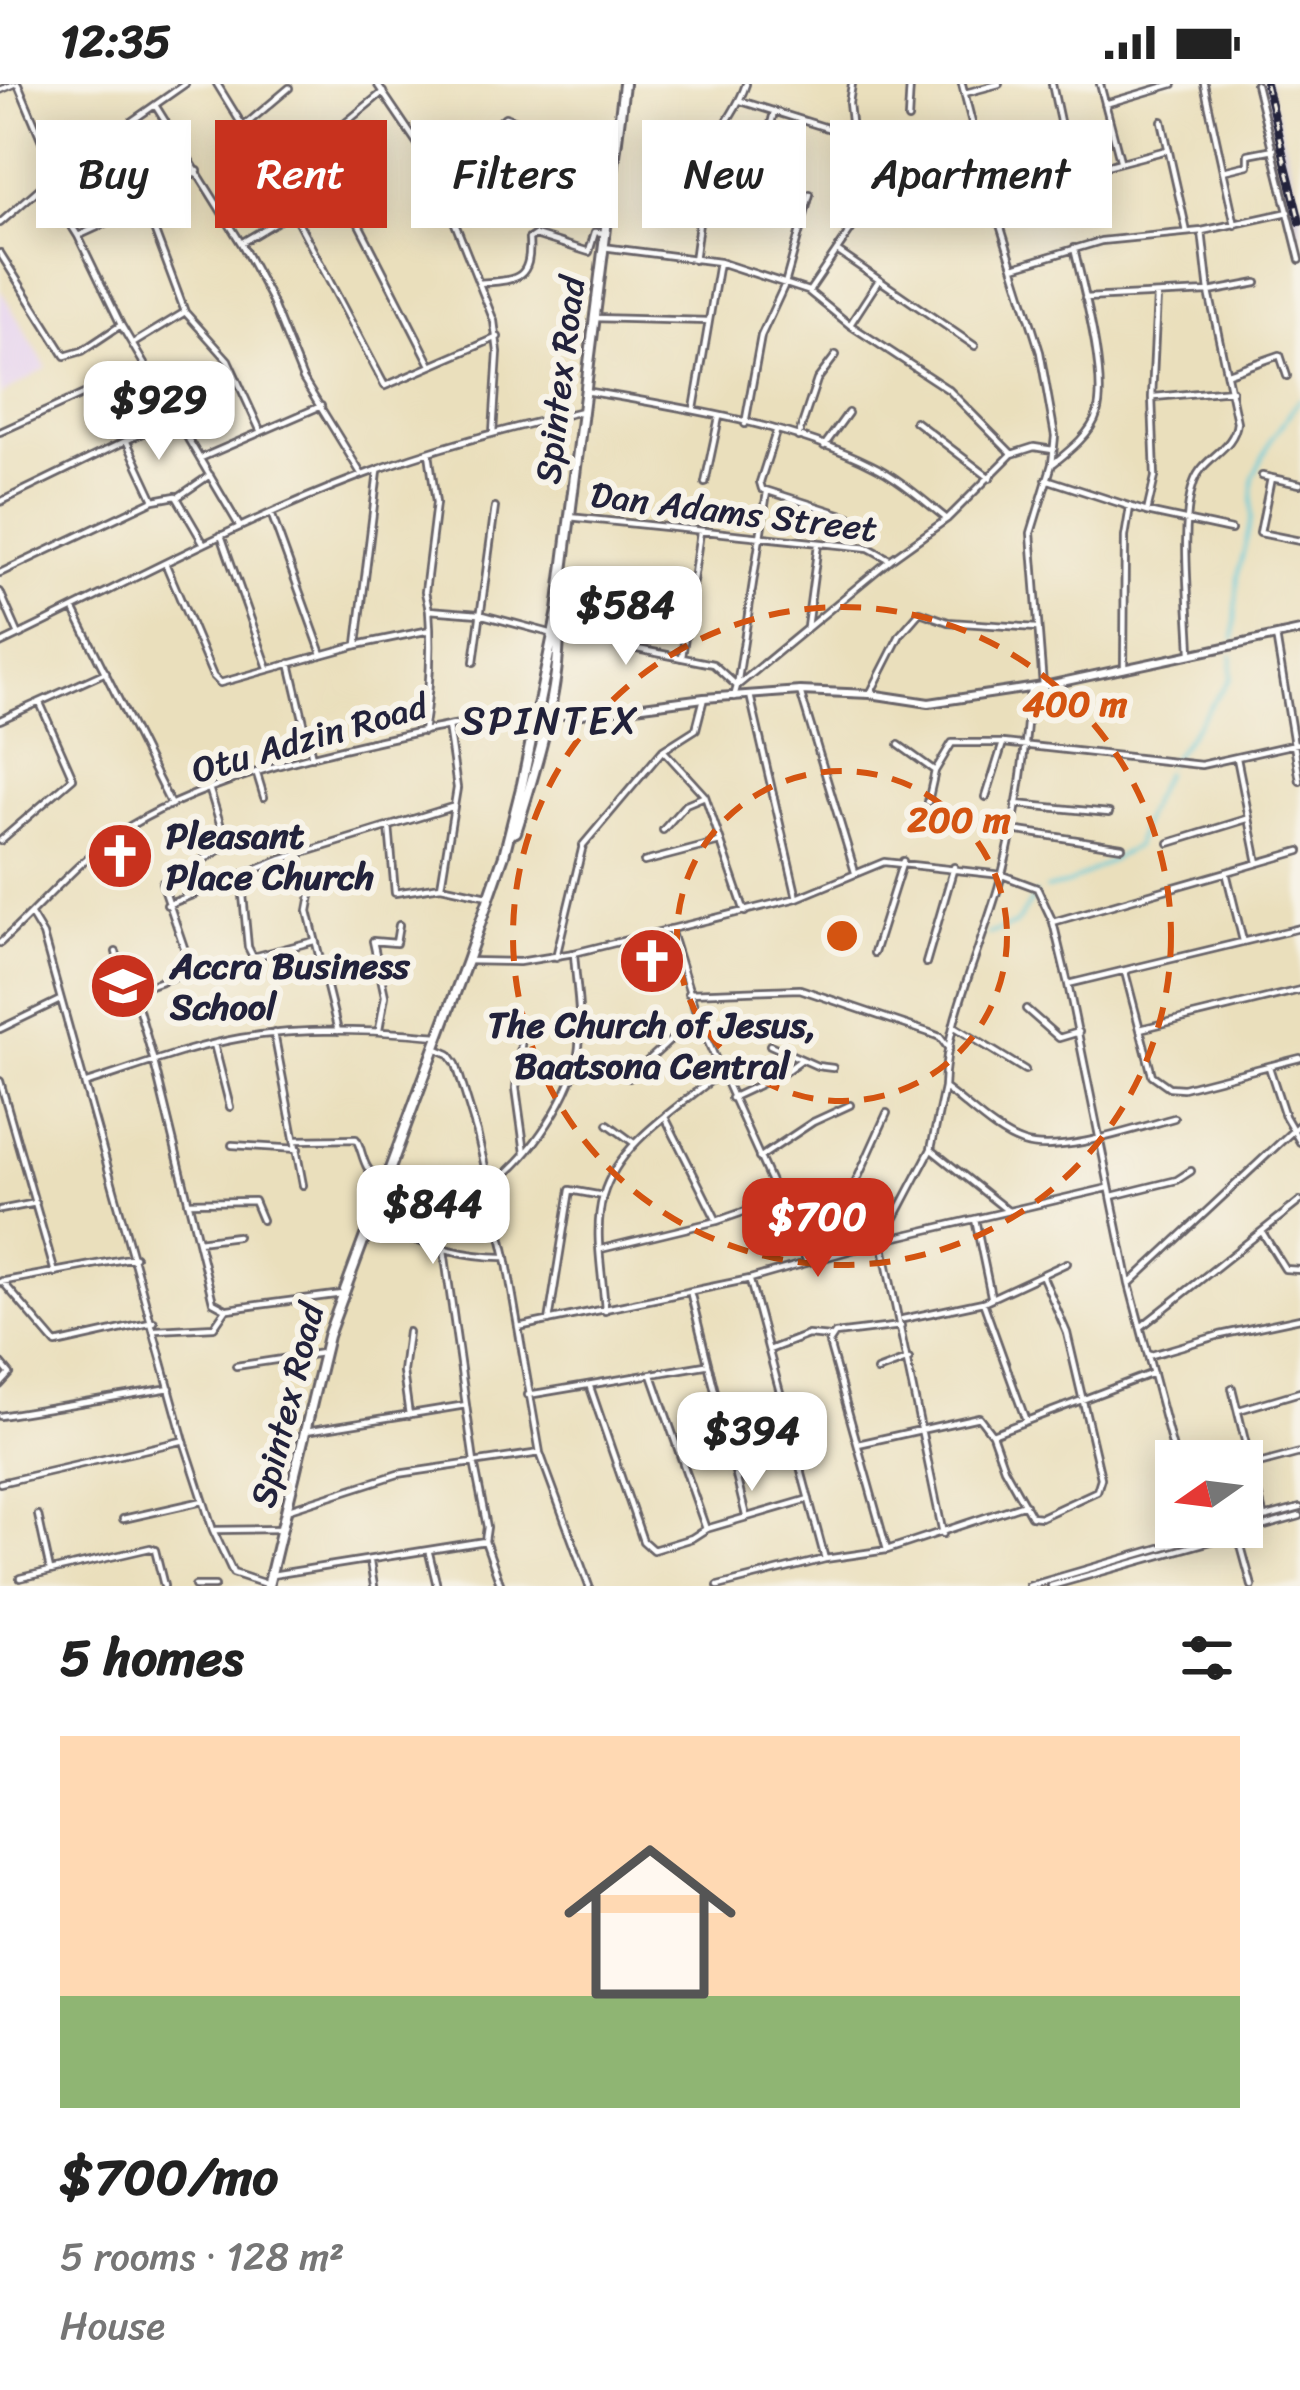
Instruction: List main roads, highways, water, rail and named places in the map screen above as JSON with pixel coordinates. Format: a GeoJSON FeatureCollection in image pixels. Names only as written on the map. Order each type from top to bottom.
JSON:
{"type":"FeatureCollection","features":[{"type":"Feature","properties":{"kind":"main road","name":"Spintex Road"},"geometry":{"type":"LineString","coordinates":[[269,1582],[322,1353],[530,789],[559,630],[581,411],[624,84]]}},
{"type":"Feature","properties":{"kind":"main road","name":"Spintex Road"},"geometry":{"type":"LineString","coordinates":[[543,714],[550,634],[558,611]]}},
{"type":"Feature","properties":{"kind":"waterway"},"geometry":{"type":"LineString","coordinates":[[1234,639],[1253,477],[1272,438],[1300,399]]}},
{"type":"Feature","properties":{"kind":"waterway"},"geometry":{"type":"LineString","coordinates":[[1168,764],[1231,678],[1232,655]]}},
{"type":"Feature","properties":{"kind":"waterway"},"geometry":{"type":"LineString","coordinates":[[1046,889],[1068,884],[1135,847],[1165,772]]}},
{"type":"Feature","properties":{"kind":"waterway"},"geometry":{"type":"LineString","coordinates":[[988,934],[1015,925],[1036,894]]}},
{"type":"Feature","properties":{"kind":"railway"},"geometry":{"type":"LineString","coordinates":[[1266,84],[1300,222]]}},
{"type":"Feature","properties":{"kind":"place","name":"Pleasant Place Church"},"geometry":{"type":"Point","coordinates":[120,856]}},
{"type":"Feature","properties":{"kind":"place","name":"The Church of Jesus, Baatsona Central"},"geometry":{"type":"Point","coordinates":[652,961]}},
{"type":"Feature","properties":{"kind":"place","name":"Accra Business School"},"geometry":{"type":"Point","coordinates":[123,986]}},
{"type":"Feature","properties":{"kind":"district","name":"SPINTEX"},"geometry":{"type":"Point","coordinates":[551,720]}}]}
